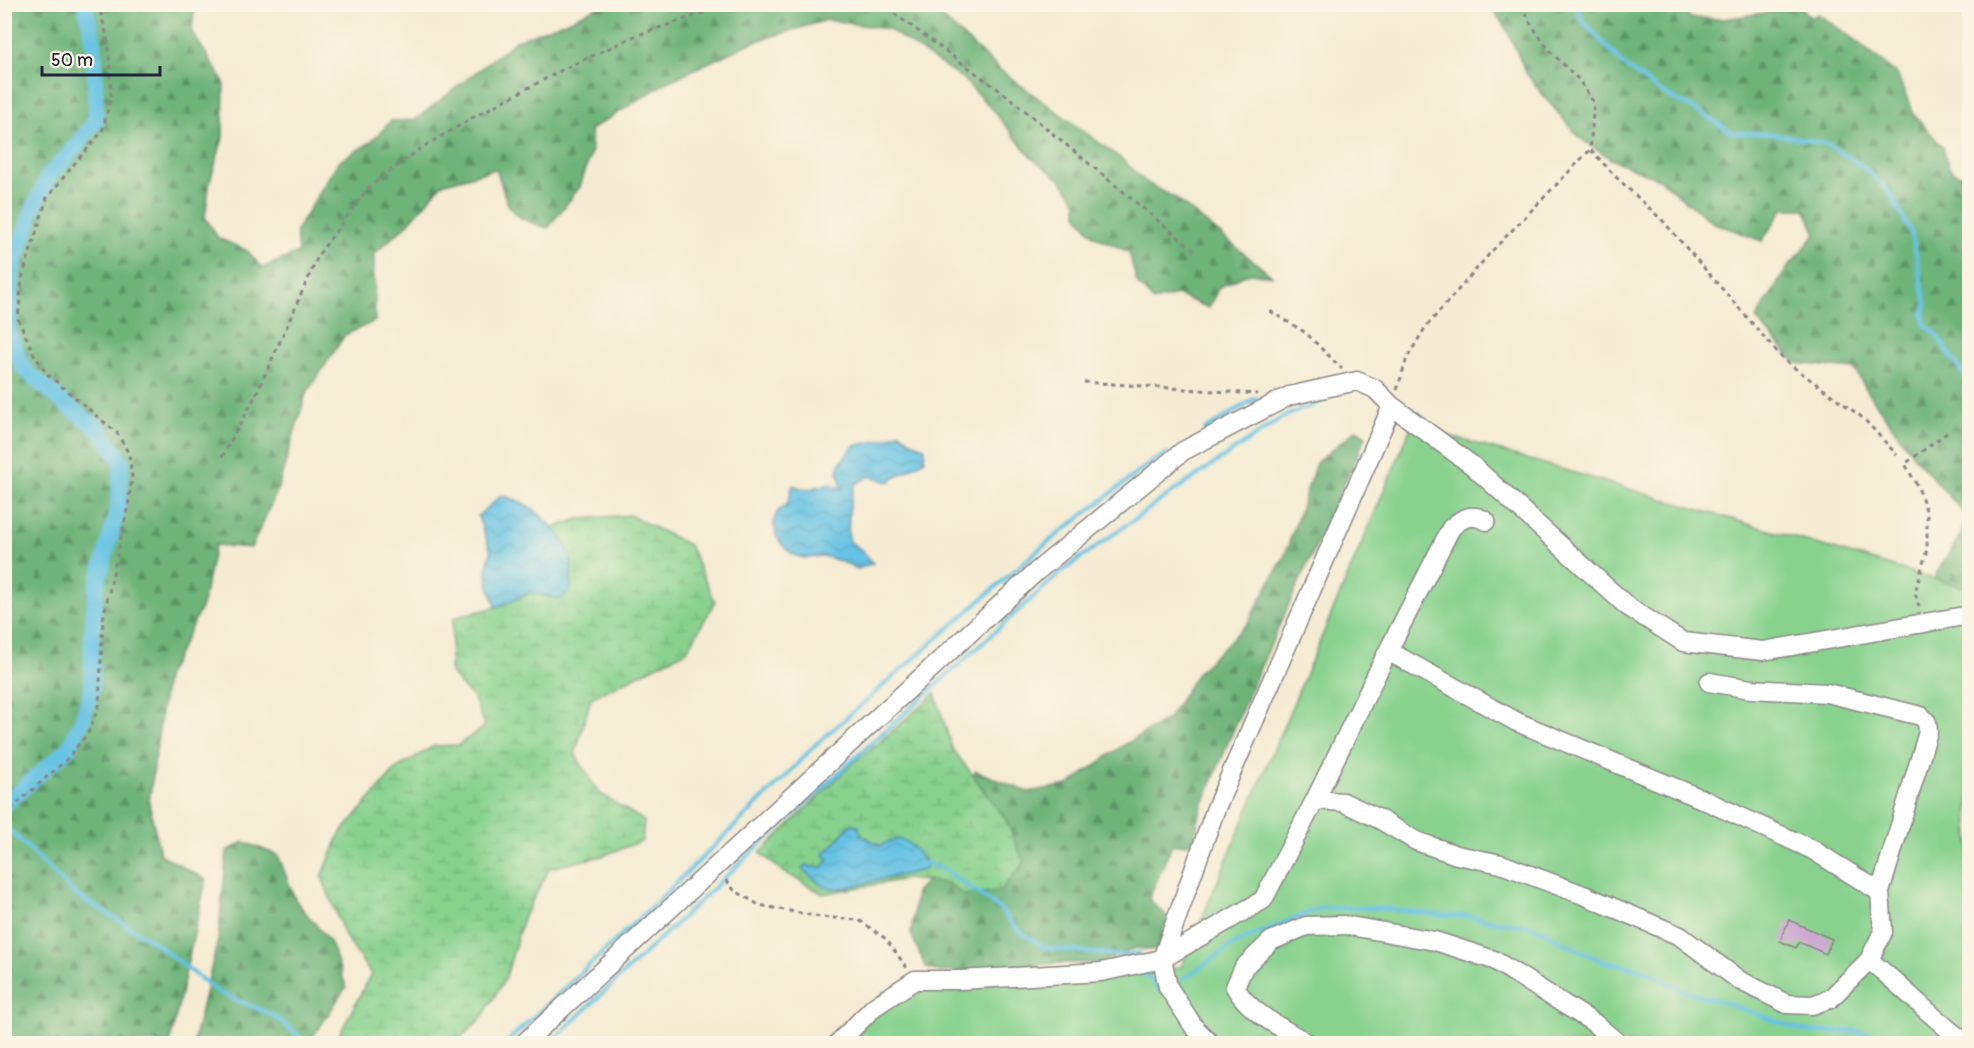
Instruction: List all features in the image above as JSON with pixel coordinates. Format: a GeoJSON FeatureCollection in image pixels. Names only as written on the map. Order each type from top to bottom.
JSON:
{"type":"FeatureCollection","features":[{"type":"Feature","properties":{"kind":"street"},"geometry":{"type":"LineString","coordinates":[[523,1044],[1037,571],[1183,451],[1289,396],[1357,381],[1375,389],[1392,406],[1473,466],[1627,606],[1683,642],[1763,651],[1970,615]]}},
{"type":"Feature","properties":{"kind":"street"},"geometry":{"type":"LineString","coordinates":[[1211,1044],[1194,1027],[1168,987],[1162,959],[1216,808],[1392,406]]}},
{"type":"Feature","properties":{"kind":"street"},"geometry":{"type":"LineString","coordinates":[[837,1044],[873,1007],[915,980],[960,981],[1101,972],[1162,959],[1263,900],[1451,528],[1462,518],[1470,516],[1480,517],[1486,521]]}},
{"type":"Feature","properties":{"kind":"street"},"geometry":{"type":"LineString","coordinates":[[1388,651],[1517,722],[1702,799],[1813,850],[1880,892]]}},
{"type":"Feature","properties":{"kind":"street"},"geometry":{"type":"LineString","coordinates":[[1315,800],[1343,802],[1379,819],[1416,841],[1457,855],[1501,864],[1586,896],[1680,936],[1739,980],[1787,1004],[1812,1005],[1830,999],[1869,960],[1883,932],[1880,892],[1928,732],[1927,722],[1921,716],[1827,693],[1751,689],[1709,682]]}},
{"type":"Feature","properties":{"kind":"street"},"geometry":{"type":"LineString","coordinates":[[1309,1044],[1263,1016],[1241,998],[1235,987],[1244,967],[1271,940],[1306,926],[1344,925],[1435,941],[1494,960],[1594,1023],[1619,1044]]}},
{"type":"Feature","properties":{"kind":"street"},"geometry":{"type":"LineString","coordinates":[[1869,960],[1891,977],[1931,1017],[1969,1044]]}},
{"type":"Feature","properties":{"kind":"path"},"geometry":{"type":"LineString","coordinates":[[4,815],[65,761],[88,733],[99,705],[103,619],[128,506],[132,476],[129,454],[117,433],[46,373],[34,354],[18,319],[22,278],[47,198],[102,132],[111,97],[107,36],[98,4]]}},
{"type":"Feature","properties":{"kind":"path"},"geometry":{"type":"LineString","coordinates":[[222,457],[256,395],[319,254],[367,189],[421,148],[562,70],[635,36],[729,4]]}},
{"type":"Feature","properties":{"kind":"path"},"geometry":{"type":"LineString","coordinates":[[879,4],[885,6],[1006,95],[1195,251]]}},
{"type":"Feature","properties":{"kind":"path"},"geometry":{"type":"LineString","coordinates":[[1392,406],[1407,358],[1425,328],[1492,251],[1590,150],[1594,103],[1579,80],[1549,50],[1531,24],[1521,4]]}},
{"type":"Feature","properties":{"kind":"path"},"geometry":{"type":"LineString","coordinates":[[1590,150],[1664,221],[1785,361],[1863,418],[1896,455]]}},
{"type":"Feature","properties":{"kind":"path"},"geometry":{"type":"LineString","coordinates":[[1270,311],[1306,333],[1357,381]]}},
{"type":"Feature","properties":{"kind":"path"},"geometry":{"type":"LineString","coordinates":[[1084,382],[1289,396]]}},
{"type":"Feature","properties":{"kind":"path"},"geometry":{"type":"LineString","coordinates":[[1923,623],[1915,593],[1927,549],[1927,513],[1918,487],[1905,464],[1948,432]]}},
{"type":"Feature","properties":{"kind":"path"},"geometry":{"type":"LineString","coordinates":[[715,867],[734,890],[759,905],[820,917],[859,920],[886,939],[915,980]]}},
{"type":"Feature","properties":{"kind":"path"},"geometry":{"type":"LineString","coordinates":[[4,1032],[16,1044]]}},
{"type":"Feature","properties":{"kind":"green space"},"geometry":{"type":"Polygon","coordinates":[[[927,4],[999,69],[1123,160],[1147,183],[1175,198],[1272,276],[1250,273],[1219,287],[1209,308],[1177,295],[1153,301],[1137,283],[1129,252],[1094,236],[1077,215],[1077,202],[1062,181],[1031,157],[993,110],[963,79],[888,29],[827,20],[753,42],[667,82],[590,130],[592,151],[580,187],[548,228],[523,219],[511,209],[496,169],[442,184],[407,225],[374,254],[375,321],[345,335],[306,394],[276,494],[251,548],[215,545],[202,606],[166,678],[149,803],[160,854],[206,880],[170,1043],[5,1043],[5,5],[195,5],[192,32],[224,82],[223,138],[210,181],[205,217],[218,238],[248,251],[262,268],[298,253],[296,231],[338,162],[371,142],[391,121],[415,120],[517,40],[602,5],[927,4]]]}},
{"type":"Feature","properties":{"kind":"green space"},"geometry":{"type":"Polygon","coordinates":[[[1490,5],[1683,5],[1690,18],[1724,19],[1802,7],[1811,18],[1818,14],[1897,74],[1914,115],[1943,147],[1949,169],[1969,180],[1969,621],[1927,598],[1937,572],[1960,536],[1966,515],[1916,459],[1854,369],[1796,363],[1756,319],[1786,270],[1816,234],[1805,209],[1783,209],[1762,241],[1712,222],[1659,179],[1611,159],[1581,139],[1546,99],[1526,73],[1508,32],[1490,5]]]}},
{"type":"Feature","properties":{"kind":"green space"},"geometry":{"type":"Polygon","coordinates":[[[1412,425],[1969,589],[1969,1043],[838,1044],[884,991],[1181,967],[1412,425]]]}},
{"type":"Feature","properties":{"kind":"green space"},"geometry":{"type":"Polygon","coordinates":[[[1356,430],[1366,436],[1251,688],[1202,806],[1193,843],[1172,845],[1149,899],[1168,917],[1158,951],[1136,948],[1099,963],[1057,963],[990,971],[940,972],[926,968],[911,934],[916,892],[956,851],[953,808],[976,771],[1028,792],[1068,785],[1121,747],[1168,719],[1197,673],[1247,624],[1285,555],[1316,463],[1356,430]]]}},
{"type":"Feature","properties":{"kind":"green space"},"geometry":{"type":"Polygon","coordinates":[[[629,515],[689,545],[715,602],[687,651],[591,698],[575,754],[599,793],[644,821],[642,841],[602,856],[550,868],[523,918],[506,977],[481,1019],[455,1043],[335,1043],[371,974],[345,936],[322,877],[340,834],[397,768],[434,746],[458,745],[485,726],[474,699],[450,673],[453,618],[496,607],[530,593],[561,599],[569,578],[571,562],[566,546],[552,528],[579,519],[629,515]]]}},
{"type":"Feature","properties":{"kind":"green space"},"geometry":{"type":"Polygon","coordinates":[[[935,693],[952,748],[1005,818],[1024,863],[1000,891],[963,895],[948,883],[906,879],[823,894],[782,871],[760,853],[854,762],[935,693]]]}},
{"type":"Feature","properties":{"kind":"green space"},"geometry":{"type":"Polygon","coordinates":[[[244,842],[278,855],[296,901],[331,943],[346,987],[318,1030],[305,1043],[193,1043],[218,940],[227,851],[244,842]]]}},
{"type":"Feature","properties":{"kind":"water"},"geometry":{"type":"Polygon","coordinates":[[[900,432],[909,440],[925,448],[925,460],[888,482],[870,476],[855,484],[851,498],[848,519],[849,541],[863,551],[873,563],[858,569],[827,557],[801,557],[784,547],[777,536],[774,520],[778,512],[787,505],[793,485],[807,489],[829,483],[842,489],[838,472],[840,463],[854,446],[889,438],[900,432]]]}},
{"type":"Feature","properties":{"kind":"water"},"geometry":{"type":"Polygon","coordinates":[[[501,496],[512,498],[533,509],[552,526],[566,546],[571,564],[571,589],[561,599],[530,593],[496,607],[487,574],[491,552],[478,516],[501,496]]]}},
{"type":"Feature","properties":{"kind":"water"},"geometry":{"type":"Polygon","coordinates":[[[851,824],[858,825],[861,835],[881,846],[889,841],[907,842],[926,863],[924,870],[839,889],[824,887],[802,869],[806,864],[811,867],[823,867],[829,859],[823,854],[851,824]]]}},
{"type":"Feature","properties":{"kind":"building"},"geometry":{"type":"Polygon","coordinates":[[[1789,920],[1832,939],[1826,954],[1799,942],[1796,948],[1780,941],[1789,920]]]}},
{"type":"Feature","properties":{"kind":"waterway"},"geometry":{"type":"LineString","coordinates":[[4,805],[68,749],[82,721],[92,688],[92,631],[96,589],[118,509],[122,462],[100,430],[24,369],[8,332],[13,268],[32,212],[47,178],[96,120],[94,43],[85,4]]}},
{"type":"Feature","properties":{"kind":"waterway"},"geometry":{"type":"LineString","coordinates":[[1576,4],[1583,21],[1626,67],[1662,93],[1693,108],[1733,133],[1775,134],[1828,144],[1863,166],[1891,194],[1912,235],[1926,304],[1923,315],[1925,324],[1937,335],[1970,384]]}},
{"type":"Feature","properties":{"kind":"waterway"},"geometry":{"type":"LineString","coordinates":[[1205,430],[1256,398]]}},
{"type":"Feature","properties":{"kind":"waterway"},"geometry":{"type":"LineString","coordinates":[[549,1044],[760,844],[1061,572],[1283,417],[1326,400]]}},
{"type":"Feature","properties":{"kind":"waterway"},"geometry":{"type":"LineString","coordinates":[[505,1044],[663,896],[813,747],[1038,550],[1149,464],[1167,453]]}},
{"type":"Feature","properties":{"kind":"waterway"},"geometry":{"type":"LineString","coordinates":[[12,832],[75,894],[154,942],[218,992],[275,1016],[308,1044]]}},
{"type":"Feature","properties":{"kind":"waterway"},"geometry":{"type":"LineString","coordinates":[[926,863],[945,870],[999,908],[1019,931],[1046,948],[1125,956],[1139,953]]}},
{"type":"Feature","properties":{"kind":"waterway"},"geometry":{"type":"LineString","coordinates":[[1183,979],[1237,942],[1320,908],[1378,908],[1468,916],[1528,925],[1603,961],[1647,971],[1674,986],[1801,1030],[1855,1031],[1939,1044]]}},
{"type":"Feature","properties":{"kind":"waterway"},"geometry":{"type":"LineString","coordinates":[[1144,972],[1161,992]]}}]}
